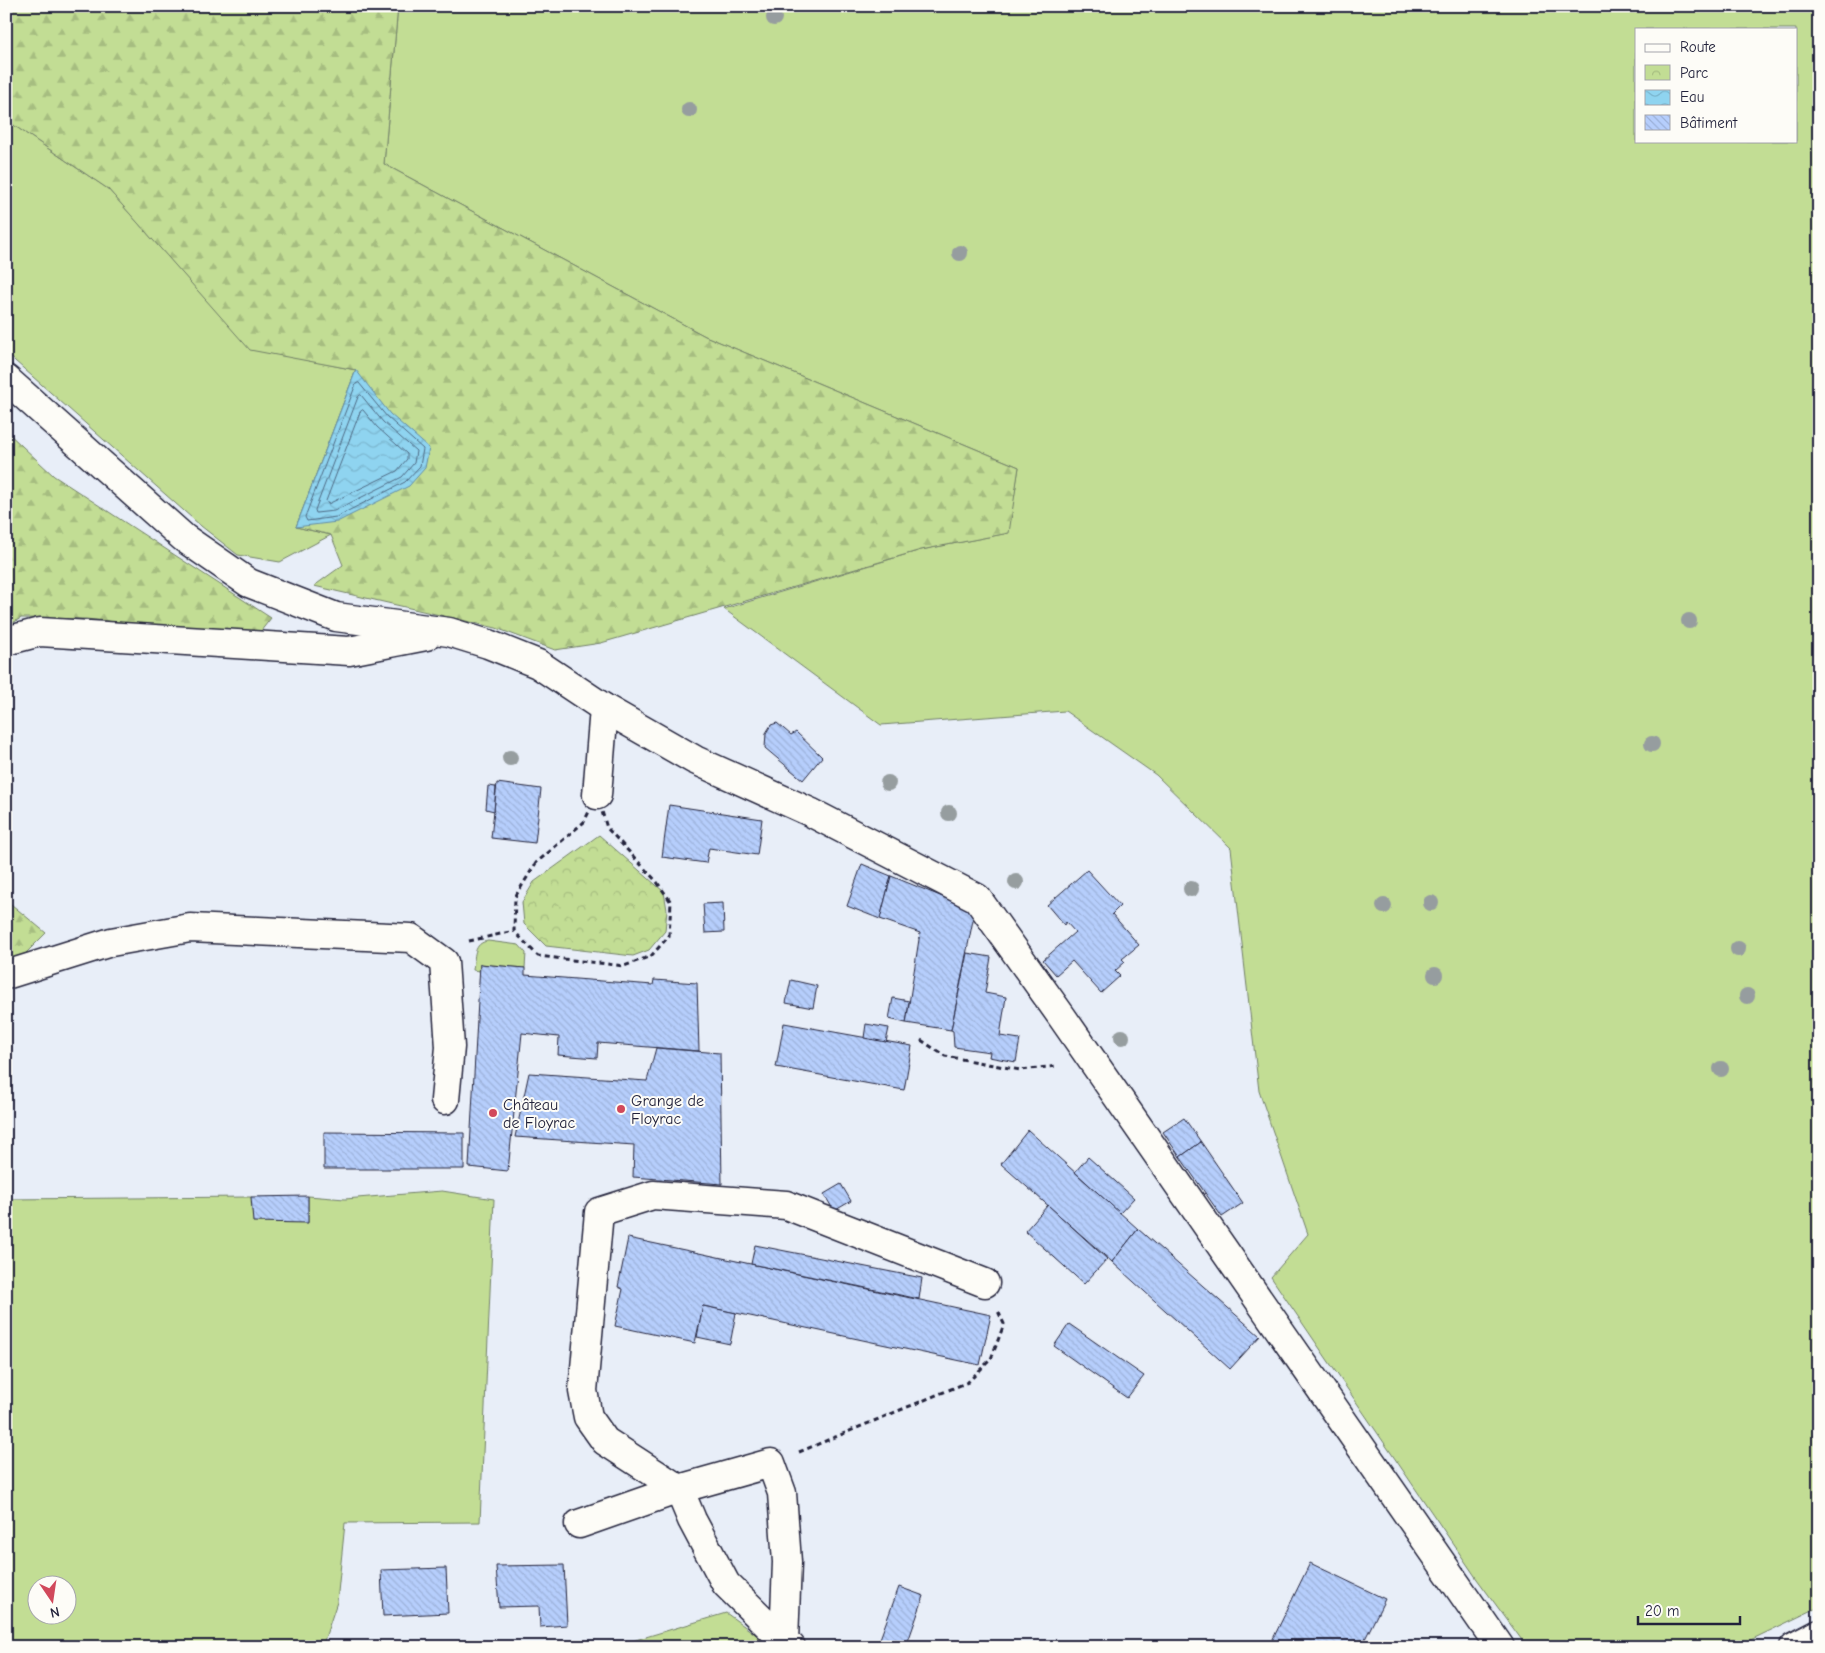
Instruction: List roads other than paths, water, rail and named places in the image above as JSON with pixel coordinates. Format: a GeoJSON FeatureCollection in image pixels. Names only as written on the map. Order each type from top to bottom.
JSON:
{"type":"FeatureCollection","features":[{"type":"Feature","properties":{"kind":"street"},"geometry":{"type":"LineString","coordinates":[[6,379],[184,538],[249,583],[336,617],[450,632],[488,644],[538,664],[604,708],[695,760],[810,812],[977,898],[1094,1062],[1500,1647]]}},
{"type":"Feature","properties":{"kind":"street"},"geometry":{"type":"LineString","coordinates":[[6,641],[40,632],[349,651],[450,632]]}},
{"type":"Feature","properties":{"kind":"street"},"geometry":{"type":"LineString","coordinates":[[597,796],[604,708]]}},
{"type":"Feature","properties":{"kind":"street"},"geometry":{"type":"LineString","coordinates":[[6,975],[112,942],[190,928],[411,938],[444,962],[450,1047],[445,1100]]}},
{"type":"Feature","properties":{"kind":"street"},"geometry":{"type":"LineString","coordinates":[[787,1644],[726,1584],[692,1520],[679,1489],[605,1441],[588,1417],[583,1391],[599,1212],[653,1195],[786,1205],[985,1283]]}},
{"type":"Feature","properties":{"kind":"street"},"geometry":{"type":"LineString","coordinates":[[579,1524],[679,1489],[771,1463],[782,1493],[787,1562],[787,1644]]}},
{"type":"Feature","properties":{"kind":"street"},"geometry":{"type":"LineString","coordinates":[[1794,1647],[1819,1634]]}},
{"type":"Feature","properties":{"kind":"water"},"geometry":{"type":"Polygon","coordinates":[[[356,370],[390,414],[429,448],[425,468],[409,486],[337,522],[296,527],[356,370]]]}},
{"type":"Feature","properties":{"kind":"place","name":"Grange de Floyrac"},"geometry":{"type":"Point","coordinates":[621,1109]}},
{"type":"Feature","properties":{"kind":"place","name":"Château de Floyrac"},"geometry":{"type":"Point","coordinates":[493,1113]}}]}
